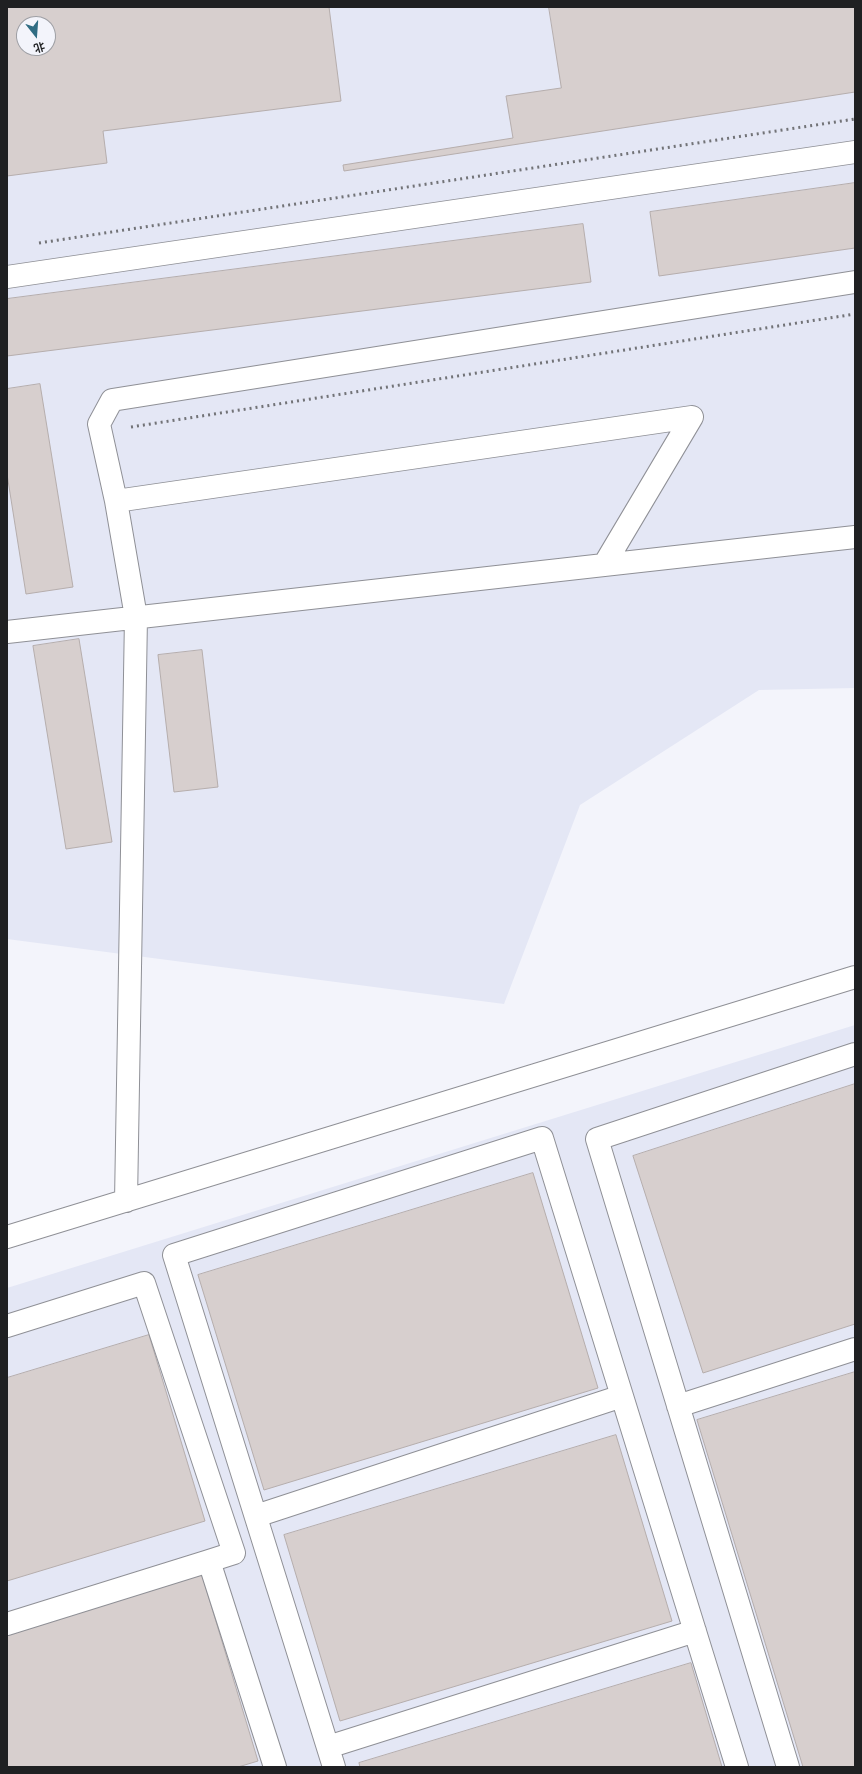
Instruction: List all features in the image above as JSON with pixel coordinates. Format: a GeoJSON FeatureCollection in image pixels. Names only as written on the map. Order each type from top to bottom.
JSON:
{"type":"FeatureCollection","features":[{"type":"Feature","properties":{"kind":"street"},"geometry":{"type":"LineString","coordinates":[[7,277],[855,152]]}},
{"type":"Feature","properties":{"kind":"street"},"geometry":{"type":"LineString","coordinates":[[126,1201],[136,617],[116,501],[99,424],[112,400],[855,282]]}},
{"type":"Feature","properties":{"kind":"street"},"geometry":{"type":"LineString","coordinates":[[116,501],[692,417],[604,565]]}},
{"type":"Feature","properties":{"kind":"street"},"geometry":{"type":"LineString","coordinates":[[7,632],[855,537]]}},
{"type":"Feature","properties":{"kind":"street"},"geometry":{"type":"LineString","coordinates":[[7,1237],[855,977]]}},
{"type":"Feature","properties":{"kind":"street"},"geometry":{"type":"LineString","coordinates":[[788,1767],[597,1139],[855,1054]]}},
{"type":"Feature","properties":{"kind":"street"},"geometry":{"type":"LineString","coordinates":[[334,1767],[174,1255],[542,1138],[737,1767]]}},
{"type":"Feature","properties":{"kind":"street"},"geometry":{"type":"LineString","coordinates":[[7,1326],[144,1283],[234,1553],[7,1624]]}},
{"type":"Feature","properties":{"kind":"street"},"geometry":{"type":"LineString","coordinates":[[678,1406],[855,1349]]}},
{"type":"Feature","properties":{"kind":"street"},"geometry":{"type":"LineString","coordinates":[[256,1516],[622,1396]]}},
{"type":"Feature","properties":{"kind":"street"},"geometry":{"type":"LineString","coordinates":[[209,1560],[275,1767]]}},
{"type":"Feature","properties":{"kind":"street"},"geometry":{"type":"LineString","coordinates":[[328,1746],[695,1631]]}},
{"type":"Feature","properties":{"kind":"shaded area"},"geometry":{"type":"Polygon","coordinates":[[[7,7],[855,7],[855,688],[759,690],[580,805],[504,1004],[7,939],[7,7]]]}},
{"type":"Feature","properties":{"kind":"shaded area"},"geometry":{"type":"Polygon","coordinates":[[[855,1025],[855,1767],[7,1767],[7,1288],[855,1025]]]}},
{"type":"Feature","properties":{"kind":"building"},"geometry":{"type":"Polygon","coordinates":[[[7,7],[329,7],[341,101],[103,131],[107,163],[7,176],[7,7]]]}},
{"type":"Feature","properties":{"kind":"building"},"geometry":{"type":"Polygon","coordinates":[[[549,7],[855,7],[855,92],[344,171],[343,165],[513,138],[506,96],[561,88],[549,7]]]}},
{"type":"Feature","properties":{"kind":"building"},"geometry":{"type":"Polygon","coordinates":[[[855,183],[855,248],[659,276],[650,212],[855,183]]]}},
{"type":"Feature","properties":{"kind":"building"},"geometry":{"type":"Polygon","coordinates":[[[583,224],[591,282],[7,356],[7,299],[583,224]]]}},
{"type":"Feature","properties":{"kind":"building"},"geometry":{"type":"Polygon","coordinates":[[[40,384],[73,587],[26,594],[7,474],[7,389],[40,384]]]}},
{"type":"Feature","properties":{"kind":"building"},"geometry":{"type":"Polygon","coordinates":[[[79,639],[112,842],[66,849],[33,646],[79,639]]]}},
{"type":"Feature","properties":{"kind":"building"},"geometry":{"type":"Polygon","coordinates":[[[202,650],[218,787],[174,792],[158,655],[202,650]]]}},
{"type":"Feature","properties":{"kind":"building"},"geometry":{"type":"Polygon","coordinates":[[[855,1084],[855,1324],[703,1373],[633,1156],[855,1084]]]}},
{"type":"Feature","properties":{"kind":"building"},"geometry":{"type":"Polygon","coordinates":[[[533,1173],[598,1388],[264,1490],[198,1275],[533,1173]]]}},
{"type":"Feature","properties":{"kind":"building"},"geometry":{"type":"Polygon","coordinates":[[[149,1335],[205,1521],[7,1581],[7,1378],[149,1335]]]}},
{"type":"Feature","properties":{"kind":"building"},"geometry":{"type":"Polygon","coordinates":[[[855,1372],[855,1767],[803,1767],[697,1420],[855,1372]]]}},
{"type":"Feature","properties":{"kind":"building"},"geometry":{"type":"Polygon","coordinates":[[[616,1435],[672,1621],[340,1721],[284,1535],[616,1435]]]}},
{"type":"Feature","properties":{"kind":"building"},"geometry":{"type":"Polygon","coordinates":[[[202,1575],[258,1761],[238,1767],[7,1767],[7,1634],[202,1575]]]}},
{"type":"Feature","properties":{"kind":"building"},"geometry":{"type":"Polygon","coordinates":[[[691,1663],[722,1767],[360,1767],[359,1763],[691,1663]]]}},
{"type":"Feature","properties":{"kind":"railway"},"geometry":{"type":"LineString","coordinates":[[39,243],[855,119]]}},
{"type":"Feature","properties":{"kind":"railway"},"geometry":{"type":"LineString","coordinates":[[131,427],[855,314]]}}]}
